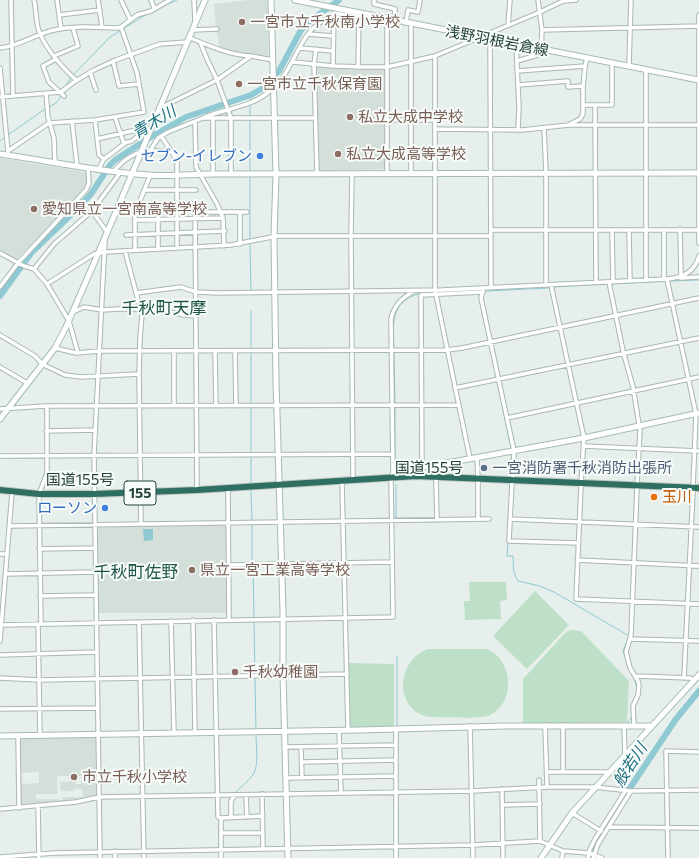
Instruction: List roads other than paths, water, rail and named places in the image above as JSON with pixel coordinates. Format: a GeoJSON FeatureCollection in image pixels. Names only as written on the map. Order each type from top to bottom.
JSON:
{"type":"FeatureCollection","features":[{"type":"Feature","properties":{"kind":"highway","name":"国道155号"},"geometry":{"type":"LineString","coordinates":[[0,490],[39,494],[94,494],[197,490],[392,477],[696,489]]}},
{"type":"Feature","properties":{"kind":"highway","name":"国道155号"},"geometry":{"type":"LineString","coordinates":[[279,484],[289,486],[342,483],[392,477]]}},
{"type":"Feature","properties":{"kind":"street"},"geometry":{"type":"LineString","coordinates":[[11,0],[14,96]]}},
{"type":"Feature","properties":{"kind":"street"},"geometry":{"type":"LineString","coordinates":[[34,0],[41,35],[55,57],[76,80]]}},
{"type":"Feature","properties":{"kind":"street"},"geometry":{"type":"LineString","coordinates":[[57,0],[61,29]]}},
{"type":"Feature","properties":{"kind":"street"},"geometry":{"type":"LineString","coordinates":[[98,0],[102,27]]}},
{"type":"Feature","properties":{"kind":"street"},"geometry":{"type":"LineString","coordinates":[[121,0],[130,19]]}},
{"type":"Feature","properties":{"kind":"street"},"geometry":{"type":"LineString","coordinates":[[151,0],[154,8]]}},
{"type":"Feature","properties":{"kind":"street"},"geometry":{"type":"LineString","coordinates":[[0,48],[12,46],[51,31],[61,29],[102,27],[118,28],[136,15],[151,11],[170,0]]}},
{"type":"Feature","properties":{"kind":"street"},"geometry":{"type":"LineString","coordinates":[[194,0],[196,23]]}},
{"type":"Feature","properties":{"kind":"street"},"geometry":{"type":"LineString","coordinates":[[0,419],[55,348],[69,321],[143,150],[148,129],[159,108],[205,0]]}},
{"type":"Feature","properties":{"kind":"street"},"geometry":{"type":"LineString","coordinates":[[271,0],[276,174],[274,237],[277,406],[288,858]]}},
{"type":"Feature","properties":{"kind":"street","name":"浅野羽根岩倉線"},"geometry":{"type":"LineString","coordinates":[[295,0],[409,24],[699,80]]}},
{"type":"Feature","properties":{"kind":"street"},"geometry":{"type":"LineString","coordinates":[[374,0],[374,4],[395,9],[394,20]]}},
{"type":"Feature","properties":{"kind":"street"},"geometry":{"type":"LineString","coordinates":[[411,173],[411,62],[408,10],[418,12],[420,0]]}},
{"type":"Feature","properties":{"kind":"street"},"geometry":{"type":"LineString","coordinates":[[508,25],[510,0]]}},
{"type":"Feature","properties":{"kind":"street"},"geometry":{"type":"LineString","coordinates":[[517,61],[541,54],[542,30],[538,0]]}},
{"type":"Feature","properties":{"kind":"street"},"geometry":{"type":"LineString","coordinates":[[293,62],[333,66],[387,67],[411,62],[435,56],[563,1],[576,0]]}},
{"type":"Feature","properties":{"kind":"street"},"geometry":{"type":"LineString","coordinates":[[629,66],[631,0]]}},
{"type":"Feature","properties":{"kind":"street"},"geometry":{"type":"LineString","coordinates":[[59,15],[100,10]]}},
{"type":"Feature","properties":{"kind":"street"},"geometry":{"type":"LineString","coordinates":[[333,66],[334,13]]}},
{"type":"Feature","properties":{"kind":"street"},"geometry":{"type":"LineString","coordinates":[[150,151],[155,142],[161,136],[202,118],[261,98],[284,76],[308,34],[318,24],[334,13],[364,15],[358,67]]}},
{"type":"Feature","properties":{"kind":"street"},"geometry":{"type":"LineString","coordinates":[[699,15],[699,243]]}},
{"type":"Feature","properties":{"kind":"street"},"geometry":{"type":"LineString","coordinates":[[386,19],[387,174]]}},
{"type":"Feature","properties":{"kind":"street"},"geometry":{"type":"LineString","coordinates":[[542,30],[699,26]]}},
{"type":"Feature","properties":{"kind":"street"},"geometry":{"type":"LineString","coordinates":[[8,153],[49,123],[95,120],[144,112],[139,84],[131,54],[121,27]]}},
{"type":"Feature","properties":{"kind":"street"},"geometry":{"type":"LineString","coordinates":[[64,96],[49,82],[43,66],[55,57],[78,46],[73,28]]}},
{"type":"Feature","properties":{"kind":"street"},"geometry":{"type":"LineString","coordinates":[[193,30],[217,29]]}},
{"type":"Feature","properties":{"kind":"street"},"geometry":{"type":"LineString","coordinates":[[308,34],[333,36]]}},
{"type":"Feature","properties":{"kind":"street"},"geometry":{"type":"LineString","coordinates":[[490,39],[491,288]]}},
{"type":"Feature","properties":{"kind":"street"},"geometry":{"type":"LineString","coordinates":[[1,97],[61,92],[76,80],[113,61],[160,44],[189,40],[200,42],[226,52],[242,56],[252,56],[273,60]]}},
{"type":"Feature","properties":{"kind":"street"},"geometry":{"type":"LineString","coordinates":[[200,42],[218,80],[231,118],[231,174]]}},
{"type":"Feature","properties":{"kind":"street"},"geometry":{"type":"LineString","coordinates":[[516,44],[519,106],[518,129]]}},
{"type":"Feature","properties":{"kind":"street"},"geometry":{"type":"LineString","coordinates":[[300,48],[333,51]]}},
{"type":"Feature","properties":{"kind":"street"},"geometry":{"type":"LineString","coordinates":[[316,49],[314,64],[317,174]]}},
{"type":"Feature","properties":{"kind":"street"},"geometry":{"type":"LineString","coordinates":[[159,108],[218,80],[252,56]]}},
{"type":"Feature","properties":{"kind":"street"},"geometry":{"type":"LineString","coordinates":[[435,56],[435,292],[470,459]]}},
{"type":"Feature","properties":{"kind":"street"},"geometry":{"type":"LineString","coordinates":[[569,125],[580,118],[583,114],[583,86],[587,58]]}},
{"type":"Feature","properties":{"kind":"street"},"geometry":{"type":"LineString","coordinates":[[113,61],[119,86],[139,84]]}},
{"type":"Feature","properties":{"kind":"street"},"geometry":{"type":"LineString","coordinates":[[583,105],[612,105],[612,63]]}},
{"type":"Feature","properties":{"kind":"street"},"geometry":{"type":"LineString","coordinates":[[517,72],[585,66]]}},
{"type":"Feature","properties":{"kind":"street"},"geometry":{"type":"LineString","coordinates":[[0,68],[1,97],[8,153]]}},
{"type":"Feature","properties":{"kind":"street"},"geometry":{"type":"LineString","coordinates":[[646,70],[646,280]]}},
{"type":"Feature","properties":{"kind":"street"},"geometry":{"type":"LineString","coordinates":[[90,72],[96,90]]}},
{"type":"Feature","properties":{"kind":"street"},"geometry":{"type":"LineString","coordinates":[[518,85],[568,81],[568,87],[583,86]]}},
{"type":"Feature","properties":{"kind":"street"},"geometry":{"type":"LineString","coordinates":[[46,93],[49,123],[54,138],[56,163]]}},
{"type":"Feature","properties":{"kind":"street"},"geometry":{"type":"LineString","coordinates":[[595,105],[596,282]]}},
{"type":"Feature","properties":{"kind":"street"},"geometry":{"type":"LineString","coordinates":[[115,117],[124,143]]}},
{"type":"Feature","properties":{"kind":"street"},"geometry":{"type":"LineString","coordinates":[[202,118],[315,118]]}},
{"type":"Feature","properties":{"kind":"street"},"geometry":{"type":"LineString","coordinates":[[213,118],[213,174]]}},
{"type":"Feature","properties":{"kind":"street"},"geometry":{"type":"LineString","coordinates":[[95,120],[99,155],[104,159]]}},
{"type":"Feature","properties":{"kind":"street"},"geometry":{"type":"LineString","coordinates":[[387,120],[435,120]]}},
{"type":"Feature","properties":{"kind":"street"},"geometry":{"type":"LineString","coordinates":[[72,121],[77,166]]}},
{"type":"Feature","properties":{"kind":"street"},"geometry":{"type":"LineString","coordinates":[[195,122],[196,167],[223,218],[225,231],[224,246]]}},
{"type":"Feature","properties":{"kind":"street"},"geometry":{"type":"LineString","coordinates":[[435,129],[518,129],[569,125],[698,125]]}},
{"type":"Feature","properties":{"kind":"street"},"geometry":{"type":"LineString","coordinates":[[544,128],[546,173],[546,285]]}},
{"type":"Feature","properties":{"kind":"street"},"geometry":{"type":"LineString","coordinates":[[97,139],[148,129]]}},
{"type":"Feature","properties":{"kind":"street"},"geometry":{"type":"LineString","coordinates":[[98,170],[104,159],[124,143],[132,141],[148,129]]}},
{"type":"Feature","properties":{"kind":"street"},"geometry":{"type":"LineString","coordinates":[[161,136],[177,160],[177,247]]}},
{"type":"Feature","properties":{"kind":"street"},"geometry":{"type":"LineString","coordinates":[[155,142],[165,142]]}},
{"type":"Feature","properties":{"kind":"street"},"geometry":{"type":"LineString","coordinates":[[113,172],[127,159],[143,150],[171,151]]}},
{"type":"Feature","properties":{"kind":"street"},"geometry":{"type":"LineString","coordinates":[[0,154],[8,153],[98,170],[150,176],[200,174],[699,173]]}},
{"type":"Feature","properties":{"kind":"street"},"geometry":{"type":"LineString","coordinates":[[0,287],[18,263],[86,190],[89,183],[88,168]]}},
{"type":"Feature","properties":{"kind":"street"},"geometry":{"type":"LineString","coordinates":[[34,269],[54,244],[92,211],[120,173]]}},
{"type":"Feature","properties":{"kind":"street"},"geometry":{"type":"LineString","coordinates":[[352,174],[351,291],[353,480]]}},
{"type":"Feature","properties":{"kind":"street"},"geometry":{"type":"LineString","coordinates":[[135,250],[135,212],[150,176]]}},
{"type":"Feature","properties":{"kind":"street"},"geometry":{"type":"LineString","coordinates":[[144,190],[196,190]]}},
{"type":"Feature","properties":{"kind":"street"},"geometry":{"type":"LineString","coordinates":[[138,204],[196,204],[197,490]]}},
{"type":"Feature","properties":{"kind":"street"},"geometry":{"type":"LineString","coordinates":[[158,204],[158,249]]}},
{"type":"Feature","properties":{"kind":"street"},"geometry":{"type":"LineString","coordinates":[[92,211],[106,234],[94,455],[94,548],[100,858]]}},
{"type":"Feature","properties":{"kind":"street"},"geometry":{"type":"LineString","coordinates":[[196,212],[247,212]]}},
{"type":"Feature","properties":{"kind":"street"},"geometry":{"type":"LineString","coordinates":[[240,212],[240,244]]}},
{"type":"Feature","properties":{"kind":"street"},"geometry":{"type":"LineString","coordinates":[[135,220],[223,218]]}},
{"type":"Feature","properties":{"kind":"street"},"geometry":{"type":"LineString","coordinates":[[491,230],[699,230]]}},
{"type":"Feature","properties":{"kind":"street"},"geometry":{"type":"LineString","coordinates":[[612,230],[611,282],[616,316],[640,426],[630,639],[626,652],[630,668],[639,685],[638,696],[634,706],[634,725]]}},
{"type":"Feature","properties":{"kind":"street"},"geometry":{"type":"LineString","coordinates":[[629,230],[630,281]]}},
{"type":"Feature","properties":{"kind":"street"},"geometry":{"type":"LineString","coordinates":[[664,230],[665,279],[672,303],[688,379],[698,415],[694,451],[696,489],[691,527],[684,678]]}},
{"type":"Feature","properties":{"kind":"street"},"geometry":{"type":"LineString","coordinates":[[680,230],[680,277]]}},
{"type":"Feature","properties":{"kind":"street"},"geometry":{"type":"LineString","coordinates":[[126,235],[225,231]]}},
{"type":"Feature","properties":{"kind":"street"},"geometry":{"type":"LineString","coordinates":[[47,284],[98,253],[105,252],[177,247],[224,246],[274,237],[491,236]]}},
{"type":"Feature","properties":{"kind":"street"},"geometry":{"type":"LineString","coordinates":[[125,251],[142,315],[139,374],[141,524]]}},
{"type":"Feature","properties":{"kind":"street"},"geometry":{"type":"LineString","coordinates":[[0,253],[24,266],[34,269],[47,284],[69,321],[78,353]]}},
{"type":"Feature","properties":{"kind":"street"},"geometry":{"type":"LineString","coordinates":[[680,277],[693,268],[698,261],[699,256]]}},
{"type":"Feature","properties":{"kind":"street"},"geometry":{"type":"LineString","coordinates":[[136,293],[181,287],[196,292],[435,292],[699,277]]}},
{"type":"Feature","properties":{"kind":"street"},"geometry":{"type":"LineString","coordinates":[[551,285],[584,438],[576,599],[699,604]]}},
{"type":"Feature","properties":{"kind":"street"},"geometry":{"type":"LineString","coordinates":[[483,290],[481,298],[497,379],[514,451],[509,541],[578,544]]}},
{"type":"Feature","properties":{"kind":"street"},"geometry":{"type":"LineString","coordinates":[[1,625],[283,618],[393,617],[391,520],[393,405],[391,319],[394,309],[404,297],[415,291]]}},
{"type":"Feature","properties":{"kind":"street"},"geometry":{"type":"LineString","coordinates":[[422,467],[421,295],[435,292]]}},
{"type":"Feature","properties":{"kind":"street"},"geometry":{"type":"LineString","coordinates":[[55,348],[78,353],[100,351],[447,350],[699,298]]}},
{"type":"Feature","properties":{"kind":"street"},"geometry":{"type":"LineString","coordinates":[[73,312],[84,307],[102,310],[141,308],[196,316]]}},
{"type":"Feature","properties":{"kind":"street"},"geometry":{"type":"LineString","coordinates":[[0,335],[30,353],[42,364],[65,375],[81,377],[139,374]]}},
{"type":"Feature","properties":{"kind":"street"},"geometry":{"type":"LineString","coordinates":[[455,388],[699,338]]}},
{"type":"Feature","properties":{"kind":"street"},"geometry":{"type":"LineString","coordinates":[[174,351],[174,406]]}},
{"type":"Feature","properties":{"kind":"street"},"geometry":{"type":"LineString","coordinates":[[215,351],[216,406]]}},
{"type":"Feature","properties":{"kind":"street"},"geometry":{"type":"LineString","coordinates":[[235,351],[236,406]]}},
{"type":"Feature","properties":{"kind":"street"},"geometry":{"type":"LineString","coordinates":[[0,367],[27,383]]}},
{"type":"Feature","properties":{"kind":"street"},"geometry":{"type":"LineString","coordinates":[[507,418],[699,377]]}},
{"type":"Feature","properties":{"kind":"street"},"geometry":{"type":"LineString","coordinates":[[0,409],[47,406],[459,405]]}},
{"type":"Feature","properties":{"kind":"street"},"geometry":{"type":"LineString","coordinates":[[40,736],[38,654],[40,596],[39,494],[47,473],[47,406]]}},
{"type":"Feature","properties":{"kind":"street"},"geometry":{"type":"LineString","coordinates":[[392,477],[422,467],[584,438],[698,415]]}},
{"type":"Feature","properties":{"kind":"street"},"geometry":{"type":"LineString","coordinates":[[46,431],[95,430]]}},
{"type":"Feature","properties":{"kind":"street"},"geometry":{"type":"LineString","coordinates":[[583,446],[699,451]]}},
{"type":"Feature","properties":{"kind":"street"},"geometry":{"type":"LineString","coordinates":[[0,456],[393,454]]}},
{"type":"Feature","properties":{"kind":"street"},"geometry":{"type":"LineString","coordinates":[[477,458],[478,519]]}},
{"type":"Feature","properties":{"kind":"street"},"geometry":{"type":"LineString","coordinates":[[436,465],[437,520]]}},
{"type":"Feature","properties":{"kind":"street"},"geometry":{"type":"LineString","coordinates":[[342,483],[348,730]]}},
{"type":"Feature","properties":{"kind":"street"},"geometry":{"type":"LineString","coordinates":[[228,488],[229,620]]}},
{"type":"Feature","properties":{"kind":"street"},"geometry":{"type":"LineString","coordinates":[[0,641],[2,592],[8,554],[12,492]]}},
{"type":"Feature","properties":{"kind":"street"},"geometry":{"type":"LineString","coordinates":[[10,526],[489,519]]}},
{"type":"Feature","properties":{"kind":"street"},"geometry":{"type":"LineString","coordinates":[[510,519],[699,527]]}},
{"type":"Feature","properties":{"kind":"street"},"geometry":{"type":"LineString","coordinates":[[39,549],[94,548]]}},
{"type":"Feature","properties":{"kind":"street"},"geometry":{"type":"LineString","coordinates":[[0,554],[8,554]]}},
{"type":"Feature","properties":{"kind":"street"},"geometry":{"type":"LineString","coordinates":[[577,560],[699,566]]}},
{"type":"Feature","properties":{"kind":"street"},"geometry":{"type":"LineString","coordinates":[[228,565],[392,562]]}},
{"type":"Feature","properties":{"kind":"street"},"geometry":{"type":"LineString","coordinates":[[6,574],[95,572]]}},
{"type":"Feature","properties":{"kind":"street"},"geometry":{"type":"LineString","coordinates":[[40,596],[95,595]]}},
{"type":"Feature","properties":{"kind":"street"},"geometry":{"type":"LineString","coordinates":[[193,620],[195,733]]}},
{"type":"Feature","properties":{"kind":"street"},"geometry":{"type":"LineString","coordinates":[[214,620],[218,817],[221,818],[221,858]]}},
{"type":"Feature","properties":{"kind":"street"},"geometry":{"type":"LineString","coordinates":[[171,621],[174,733]]}},
{"type":"Feature","properties":{"kind":"street"},"geometry":{"type":"LineString","coordinates":[[139,622],[144,858]]}},
{"type":"Feature","properties":{"kind":"street"},"geometry":{"type":"LineString","coordinates":[[630,639],[699,641]]}},
{"type":"Feature","properties":{"kind":"street"},"geometry":{"type":"LineString","coordinates":[[0,655],[97,652]]}},
{"type":"Feature","properties":{"kind":"street"},"geometry":{"type":"LineString","coordinates":[[0,678],[39,680],[347,674]]}},
{"type":"Feature","properties":{"kind":"street"},"geometry":{"type":"LineString","coordinates":[[542,858],[572,813],[699,674]]}},
{"type":"Feature","properties":{"kind":"street"},"geometry":{"type":"LineString","coordinates":[[635,676],[690,678],[694,680]]}},
{"type":"Feature","properties":{"kind":"street"},"geometry":{"type":"LineString","coordinates":[[0,709],[98,708]]}},
{"type":"Feature","properties":{"kind":"street"},"geometry":{"type":"LineString","coordinates":[[545,725],[547,788]]}},
{"type":"Feature","properties":{"kind":"street"},"geometry":{"type":"LineString","coordinates":[[563,725],[563,772]]}},
{"type":"Feature","properties":{"kind":"street"},"geometry":{"type":"LineString","coordinates":[[624,725],[625,755]]}},
{"type":"Feature","properties":{"kind":"street"},"geometry":{"type":"LineString","coordinates":[[0,736],[285,732],[470,726],[651,726]]}},
{"type":"Feature","properties":{"kind":"street"},"geometry":{"type":"LineString","coordinates":[[470,726],[473,858]]}},
{"type":"Feature","properties":{"kind":"street"},"geometry":{"type":"LineString","coordinates":[[396,729],[396,858]]}},
{"type":"Feature","properties":{"kind":"street"},"geometry":{"type":"LineString","coordinates":[[339,730],[341,792]]}},
{"type":"Feature","properties":{"kind":"street"},"geometry":{"type":"LineString","coordinates":[[18,736],[19,808]]}},
{"type":"Feature","properties":{"kind":"street"},"geometry":{"type":"LineString","coordinates":[[286,747],[395,745]]}},
{"type":"Feature","properties":{"kind":"street"},"geometry":{"type":"LineString","coordinates":[[301,747],[302,777]]}},
{"type":"Feature","properties":{"kind":"street"},"geometry":{"type":"LineString","coordinates":[[668,858],[666,751],[699,752]]}},
{"type":"Feature","properties":{"kind":"street"},"geometry":{"type":"LineString","coordinates":[[302,762],[396,760]]}},
{"type":"Feature","properties":{"kind":"street"},"geometry":{"type":"LineString","coordinates":[[547,772],[609,772]]}},
{"type":"Feature","properties":{"kind":"street"},"geometry":{"type":"LineString","coordinates":[[286,778],[396,776]]}},
{"type":"Feature","properties":{"kind":"street"},"geometry":{"type":"LineString","coordinates":[[539,780],[540,841]]}},
{"type":"Feature","properties":{"kind":"street"},"geometry":{"type":"LineString","coordinates":[[0,810],[76,802],[99,797],[396,791],[472,791],[595,787],[629,791],[699,790]]}},
{"type":"Feature","properties":{"kind":"street"},"geometry":{"type":"LineString","coordinates":[[502,789],[504,858]]}},
{"type":"Feature","properties":{"kind":"street"},"geometry":{"type":"LineString","coordinates":[[594,856],[598,844],[629,791]]}},
{"type":"Feature","properties":{"kind":"street"},"geometry":{"type":"LineString","coordinates":[[588,858],[601,830],[629,791]]}},
{"type":"Feature","properties":{"kind":"street"},"geometry":{"type":"LineString","coordinates":[[262,794],[263,849]]}},
{"type":"Feature","properties":{"kind":"street"},"geometry":{"type":"LineString","coordinates":[[231,817],[231,800],[235,795]]}},
{"type":"Feature","properties":{"kind":"street"},"geometry":{"type":"LineString","coordinates":[[246,795],[247,817]]}},
{"type":"Feature","properties":{"kind":"street"},"geometry":{"type":"LineString","coordinates":[[502,805],[540,804]]}},
{"type":"Feature","properties":{"kind":"street"},"geometry":{"type":"LineString","coordinates":[[38,805],[39,856]]}},
{"type":"Feature","properties":{"kind":"street"},"geometry":{"type":"LineString","coordinates":[[572,813],[601,830]]}},
{"type":"Feature","properties":{"kind":"street"},"geometry":{"type":"LineString","coordinates":[[221,818],[263,816]]}},
{"type":"Feature","properties":{"kind":"street"},"geometry":{"type":"LineString","coordinates":[[609,827],[699,828]]}},
{"type":"Feature","properties":{"kind":"street"},"geometry":{"type":"LineString","coordinates":[[221,833],[263,833]]}},
{"type":"Feature","properties":{"kind":"street"},"geometry":{"type":"LineString","coordinates":[[0,857],[39,856],[79,852],[144,852],[396,846],[540,841],[563,851],[589,853],[602,858]]}},
{"type":"Feature","properties":{"kind":"street"},"geometry":{"type":"LineString","coordinates":[[562,858],[563,851]]}},
{"type":"Feature","properties":{"kind":"street"},"geometry":{"type":"LineString","coordinates":[[79,852],[80,858]]}},
{"type":"Feature","properties":{"kind":"street"},"geometry":{"type":"LineString","coordinates":[[115,852],[115,858]]}},
{"type":"Feature","properties":{"kind":"water"},"geometry":{"type":"Polygon","coordinates":[[[143,529],[153,529],[153,540],[144,541],[143,529]]]}},
{"type":"Feature","properties":{"kind":"waterway"},"geometry":{"type":"LineString","coordinates":[[159,8],[177,0]]}},
{"type":"Feature","properties":{"kind":"waterway","name":"青木川"},"geometry":{"type":"LineString","coordinates":[[0,296],[32,252],[91,194],[110,165],[115,160],[149,138],[186,117],[251,95],[263,88],[279,71],[301,30],[310,21],[339,0]]}},
{"type":"Feature","properties":{"kind":"waterway"},"geometry":{"type":"LineString","coordinates":[[73,75],[110,37],[147,14]]}},
{"type":"Feature","properties":{"kind":"waterway"},"geometry":{"type":"LineString","coordinates":[[65,87],[71,77]]}},
{"type":"Feature","properties":{"kind":"waterway"},"geometry":{"type":"LineString","coordinates":[[48,108],[56,103],[62,95]]}},
{"type":"Feature","properties":{"kind":"waterway","name":"青木川"},"geometry":{"type":"LineString","coordinates":[[250,101],[251,95]]}},
{"type":"Feature","properties":{"kind":"waterway"},"geometry":{"type":"LineString","coordinates":[[250,104],[250,116]]}},
{"type":"Feature","properties":{"kind":"waterway"},"geometry":{"type":"LineString","coordinates":[[8,135],[45,109]]}},
{"type":"Feature","properties":{"kind":"waterway"},"geometry":{"type":"LineString","coordinates":[[250,120],[250,171]]}},
{"type":"Feature","properties":{"kind":"waterway"},"geometry":{"type":"LineString","coordinates":[[0,141],[6,136]]}},
{"type":"Feature","properties":{"kind":"waterway"},"geometry":{"type":"LineString","coordinates":[[250,177],[250,240]]}},
{"type":"Feature","properties":{"kind":"waterway"},"geometry":{"type":"LineString","coordinates":[[250,244],[251,290]]}},
{"type":"Feature","properties":{"kind":"waterway"},"geometry":{"type":"LineString","coordinates":[[688,276],[699,262]]}},
{"type":"Feature","properties":{"kind":"waterway"},"geometry":{"type":"LineString","coordinates":[[670,281],[699,280]]}},
{"type":"Feature","properties":{"kind":"waterway"},"geometry":{"type":"LineString","coordinates":[[612,284],[666,281]]}},
{"type":"Feature","properties":{"kind":"waterway"},"geometry":{"type":"LineString","coordinates":[[554,287],[608,284]]}},
{"type":"Feature","properties":{"kind":"waterway"},"geometry":{"type":"LineString","coordinates":[[486,291],[549,288]]}},
{"type":"Feature","properties":{"kind":"waterway"},"geometry":{"type":"LineString","coordinates":[[394,348],[393,330],[395,315],[398,308],[410,297],[419,294]]}},
{"type":"Feature","properties":{"kind":"waterway"},"geometry":{"type":"LineString","coordinates":[[251,311],[251,348]]}},
{"type":"Feature","properties":{"kind":"waterway"},"geometry":{"type":"LineString","coordinates":[[251,352],[251,404]]}},
{"type":"Feature","properties":{"kind":"waterway"},"geometry":{"type":"LineString","coordinates":[[394,352],[395,404]]}},
{"type":"Feature","properties":{"kind":"waterway"},"geometry":{"type":"LineString","coordinates":[[497,381],[511,448]]}},
{"type":"Feature","properties":{"kind":"waterway"},"geometry":{"type":"LineString","coordinates":[[395,407],[395,468]]}},
{"type":"Feature","properties":{"kind":"waterway"},"geometry":{"type":"LineString","coordinates":[[251,408],[251,453]]}},
{"type":"Feature","properties":{"kind":"waterway"},"geometry":{"type":"LineString","coordinates":[[251,457],[251,483]]}},
{"type":"Feature","properties":{"kind":"waterway"},"geometry":{"type":"LineString","coordinates":[[396,485],[396,518]]}},
{"type":"Feature","properties":{"kind":"waterway"},"geometry":{"type":"LineString","coordinates":[[251,490],[252,521]]}},
{"type":"Feature","properties":{"kind":"waterway"},"geometry":{"type":"LineString","coordinates":[[252,524],[252,563]]}},
{"type":"Feature","properties":{"kind":"waterway"},"geometry":{"type":"LineString","coordinates":[[508,543],[507,556],[513,556],[514,572],[518,581],[540,586],[554,592],[629,636]]}},
{"type":"Feature","properties":{"kind":"waterway"},"geometry":{"type":"LineString","coordinates":[[253,567],[254,618]]}},
{"type":"Feature","properties":{"kind":"waterway"},"geometry":{"type":"LineString","coordinates":[[254,621],[255,674]]}},
{"type":"Feature","properties":{"kind":"waterway"},"geometry":{"type":"LineString","coordinates":[[626,660],[623,651],[627,641]]}},
{"type":"Feature","properties":{"kind":"waterway"},"geometry":{"type":"LineString","coordinates":[[397,656],[397,725]]}},
{"type":"Feature","properties":{"kind":"waterway"},"geometry":{"type":"LineString","coordinates":[[255,678],[256,729]]}},
{"type":"Feature","properties":{"kind":"waterway"},"geometry":{"type":"LineString","coordinates":[[634,678],[637,688]]}},
{"type":"Feature","properties":{"kind":"waterway","name":"般若川"},"geometry":{"type":"LineString","coordinates":[[622,803],[630,788],[676,719],[699,691]]}},
{"type":"Feature","properties":{"kind":"waterway"},"geometry":{"type":"LineString","coordinates":[[634,699],[637,693]]}},
{"type":"Feature","properties":{"kind":"waterway"},"geometry":{"type":"LineString","coordinates":[[628,722],[632,716]]}},
{"type":"Feature","properties":{"kind":"waterway"},"geometry":{"type":"LineString","coordinates":[[236,792],[248,781],[256,769],[256,735]]}},
{"type":"Feature","properties":{"kind":"waterway"},"geometry":{"type":"LineString","coordinates":[[398,807],[398,844]]}},
{"type":"Feature","properties":{"kind":"waterway"},"geometry":{"type":"LineString","coordinates":[[219,821],[219,848]]}},
{"type":"Feature","properties":{"kind":"waterway","name":"般若川"},"geometry":{"type":"LineString","coordinates":[[591,858],[595,847],[600,840]]}},
{"type":"Feature","properties":{"kind":"waterway"},"geometry":{"type":"LineString","coordinates":[[398,848],[398,858]]}},
{"type":"Feature","properties":{"kind":"place","name":"一宮市立千秋南小学校"},"geometry":{"type":"Point","coordinates":[242,22]}},
{"type":"Feature","properties":{"kind":"place","name":"一宮市立千秋保育園"},"geometry":{"type":"Point","coordinates":[239,84]}},
{"type":"Feature","properties":{"kind":"place","name":"私立大成中学校"},"geometry":{"type":"Point","coordinates":[350,117]}},
{"type":"Feature","properties":{"kind":"place","name":"私立大成高等学校"},"geometry":{"type":"Point","coordinates":[338,154]}},
{"type":"Feature","properties":{"kind":"place","name":"セブン-イレブン"},"geometry":{"type":"Point","coordinates":[260,156]}},
{"type":"Feature","properties":{"kind":"place","name":"愛知県立一宮南高等学校"},"geometry":{"type":"Point","coordinates":[34,209]}},
{"type":"Feature","properties":{"kind":"place","name":"一宮消防署千秋消防出張所"},"geometry":{"type":"Point","coordinates":[484,468]}},
{"type":"Feature","properties":{"kind":"place","name":"玉川"},"geometry":{"type":"Point","coordinates":[654,497]}},
{"type":"Feature","properties":{"kind":"place","name":"ローソン"},"geometry":{"type":"Point","coordinates":[105,508]}},
{"type":"Feature","properties":{"kind":"place","name":"県立一宮工業高等学校"},"geometry":{"type":"Point","coordinates":[192,570]}},
{"type":"Feature","properties":{"kind":"place","name":"千秋幼稚園"},"geometry":{"type":"Point","coordinates":[235,672]}},
{"type":"Feature","properties":{"kind":"place","name":"市立千秋小学校"},"geometry":{"type":"Point","coordinates":[74,777]}},
{"type":"Feature","properties":{"kind":"district","name":"千秋町天摩"},"geometry":{"type":"Point","coordinates":[164,308]}},
{"type":"Feature","properties":{"kind":"district","name":"千秋町佐野"},"geometry":{"type":"Point","coordinates":[136,572]}}]}
